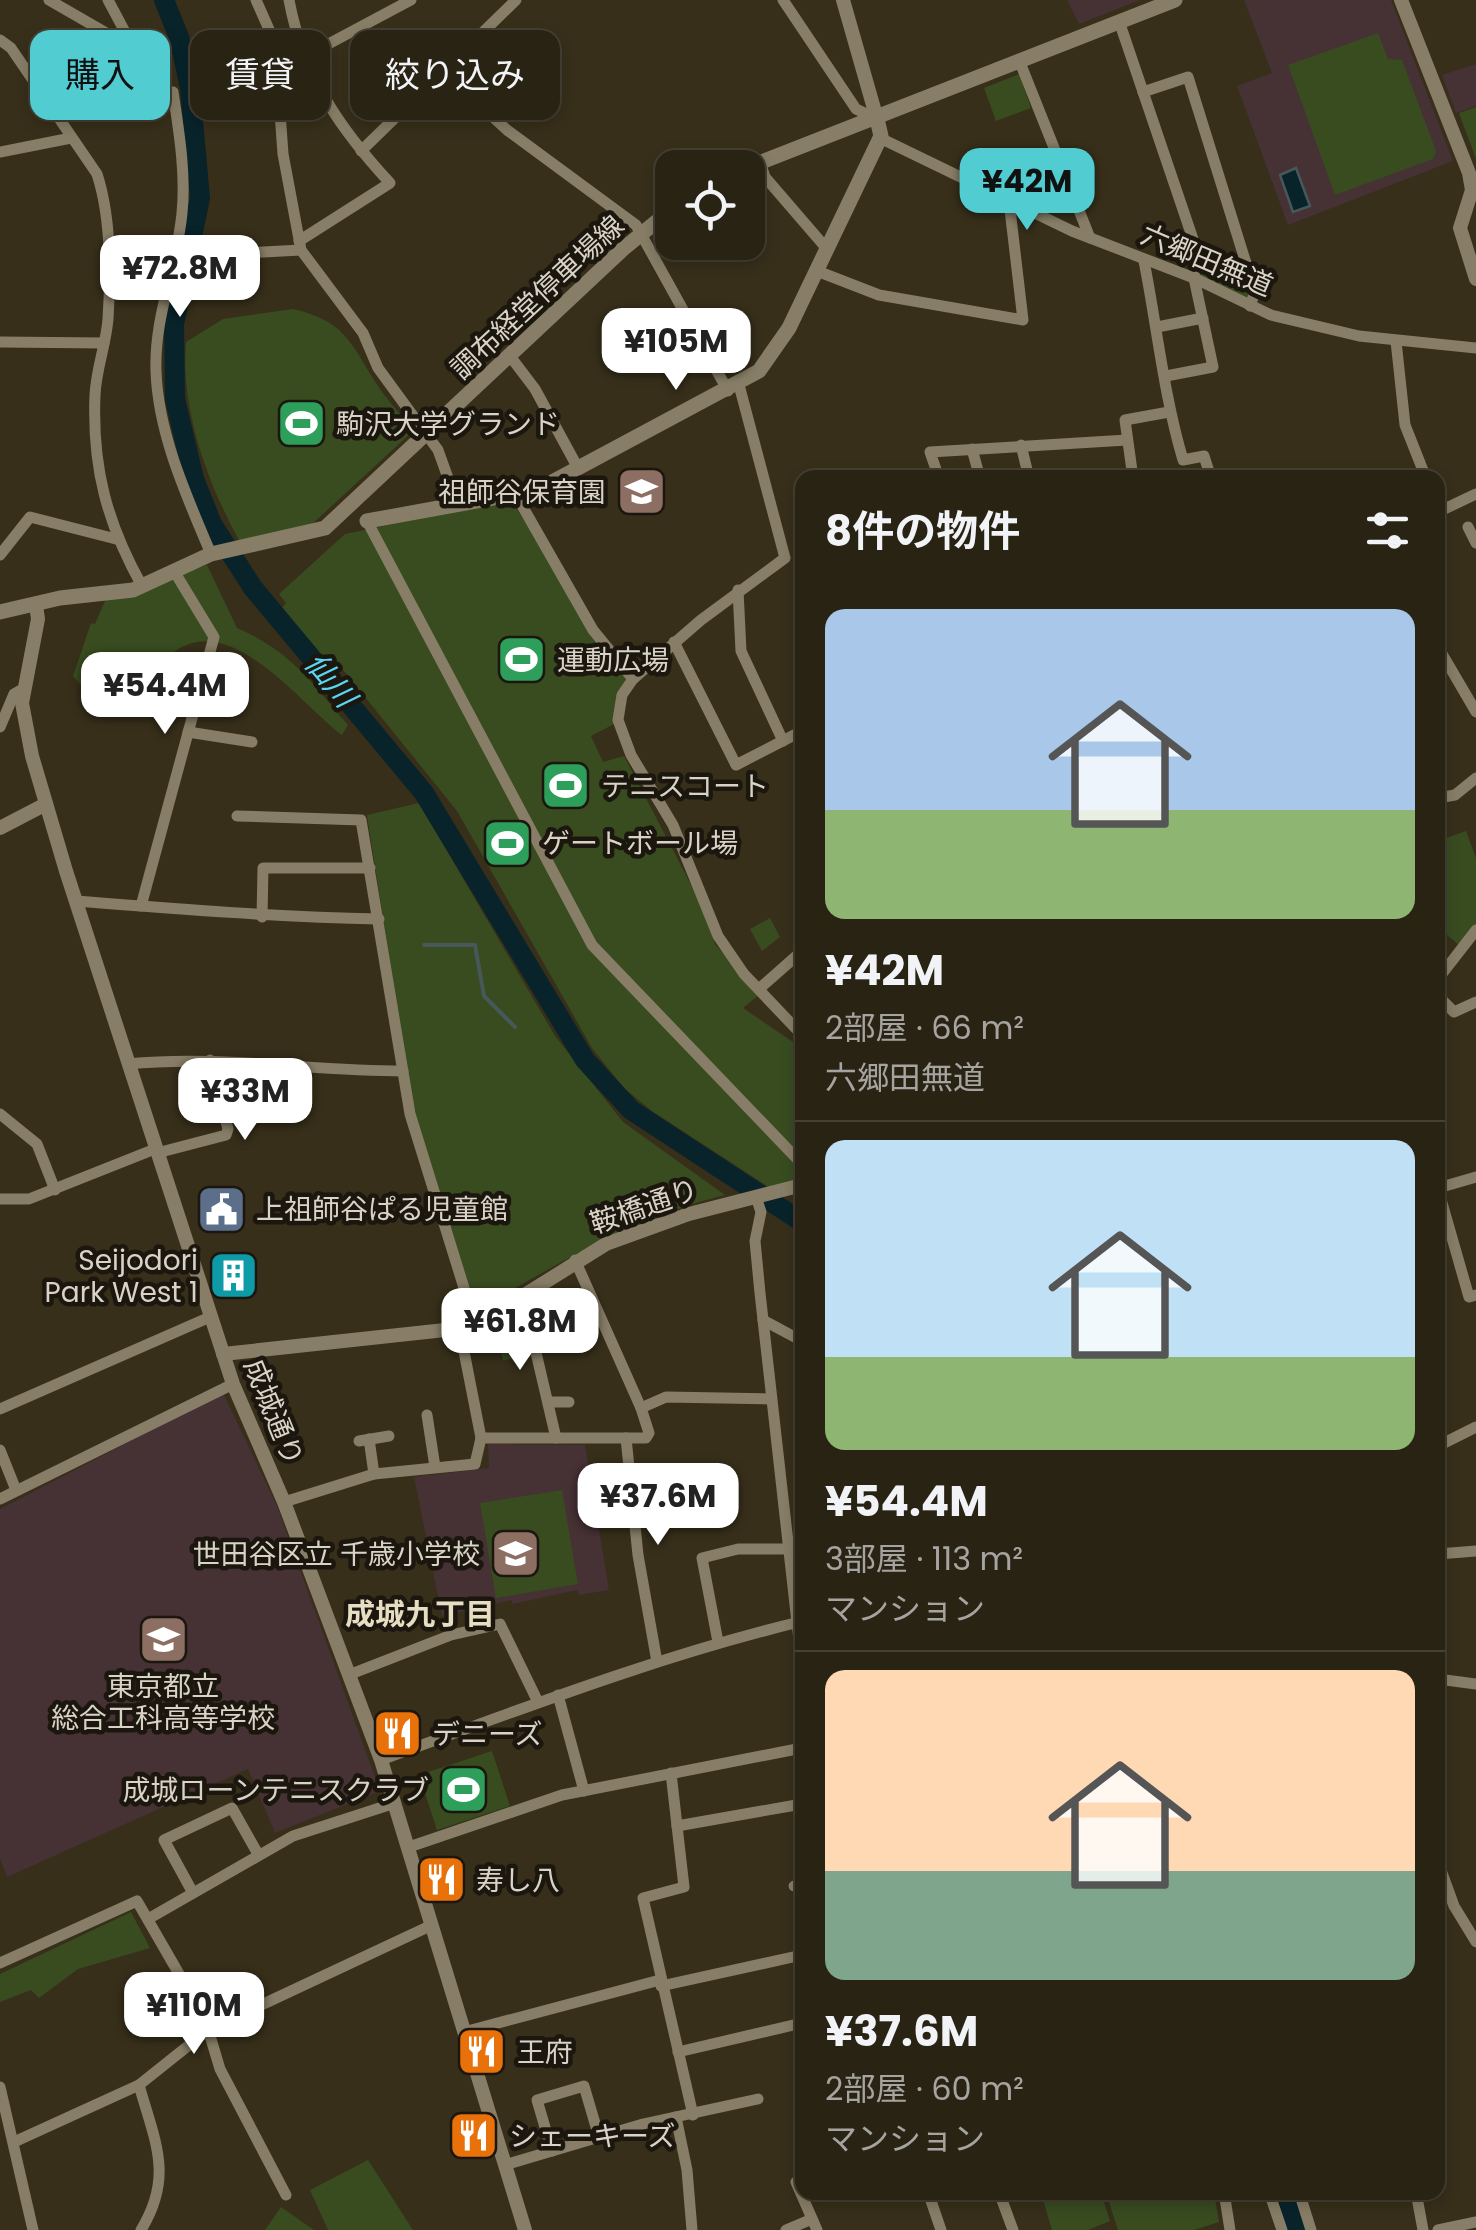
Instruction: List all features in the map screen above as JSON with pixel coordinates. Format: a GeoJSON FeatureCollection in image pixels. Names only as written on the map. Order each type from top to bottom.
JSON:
{"type":"FeatureCollection","features":[{"type":"Feature","properties":{"kind":"main road"},"geometry":{"type":"LineString","coordinates":[[765,161],[1175,0]]}},
{"type":"Feature","properties":{"kind":"main road"},"geometry":{"type":"LineString","coordinates":[[367,520],[537,490],[733,388],[773,357],[880,138],[877,119]]}},
{"type":"Feature","properties":{"kind":"main road","name":"調布経堂停車場線"},"geometry":{"type":"LineString","coordinates":[[213,553],[326,528],[655,223]]}},
{"type":"Feature","properties":{"kind":"main road"},"geometry":{"type":"LineString","coordinates":[[0,612],[142,586],[213,553]]}},
{"type":"Feature","properties":{"kind":"street"},"geometry":{"type":"LineString","coordinates":[[49,0],[134,49],[108,0]]}},
{"type":"Feature","properties":{"kind":"street"},"geometry":{"type":"LineString","coordinates":[[256,0],[275,44],[283,154],[300,246],[363,333],[378,368],[444,465],[457,503]]}},
{"type":"Feature","properties":{"kind":"street"},"geometry":{"type":"LineString","coordinates":[[290,0],[297,30]]}},
{"type":"Feature","properties":{"kind":"street"},"geometry":{"type":"LineString","coordinates":[[330,43],[411,0]]}},
{"type":"Feature","properties":{"kind":"street"},"geometry":{"type":"LineString","coordinates":[[487,30],[516,0]]}},
{"type":"Feature","properties":{"kind":"street"},"geometry":{"type":"LineString","coordinates":[[783,0],[856,109],[877,119]]}},
{"type":"Feature","properties":{"kind":"street"},"geometry":{"type":"LineString","coordinates":[[842,0],[877,119]]}},
{"type":"Feature","properties":{"kind":"street"},"geometry":{"type":"LineString","coordinates":[[1401,0],[1469,173],[1472,190],[1460,228],[1476,279]]}},
{"type":"Feature","properties":{"kind":"street"},"geometry":{"type":"LineString","coordinates":[[1119,21],[1194,244],[1194,278],[1213,367],[1166,376]]}},
{"type":"Feature","properties":{"kind":"street"},"geometry":{"type":"LineString","coordinates":[[1,43],[10,48],[97,174],[107,210],[104,343],[95,424],[106,506],[116,539],[142,586]]}},
{"type":"Feature","properties":{"kind":"street"},"geometry":{"type":"LineString","coordinates":[[1019,60],[1090,238]]}},
{"type":"Feature","properties":{"kind":"street"},"geometry":{"type":"LineString","coordinates":[[1143,92],[1188,77],[1255,292],[1250,306]]}},
{"type":"Feature","properties":{"kind":"street"},"geometry":{"type":"LineString","coordinates":[[174,92],[184,179],[182,215],[158,331],[156,376],[184,489],[213,553]]}},
{"type":"Feature","properties":{"kind":"street"},"geometry":{"type":"LineString","coordinates":[[204,255],[300,246],[390,182],[361,152],[330,110]]}},
{"type":"Feature","properties":{"kind":"street"},"geometry":{"type":"LineString","coordinates":[[361,152],[395,120]]}},
{"type":"Feature","properties":{"kind":"street"},"geometry":{"type":"LineString","coordinates":[[495,120],[642,233],[733,388],[785,558],[738,590],[633,678],[622,695],[618,720],[673,825],[718,936],[744,974],[795,1026]]}},
{"type":"Feature","properties":{"kind":"street"},"geometry":{"type":"LineString","coordinates":[[0,152],[71,138]]}},
{"type":"Feature","properties":{"kind":"street","name":"六郷田無道"},"geometry":{"type":"LineString","coordinates":[[880,138],[1090,238],[1194,278],[1250,306],[1319,328],[1476,348]]}},
{"type":"Feature","properties":{"kind":"street"},"geometry":{"type":"LineString","coordinates":[[765,176],[828,249]]}},
{"type":"Feature","properties":{"kind":"street"},"geometry":{"type":"LineString","coordinates":[[817,271],[880,294],[1023,320],[1009,200]]}},
{"type":"Feature","properties":{"kind":"street"},"geometry":{"type":"LineString","coordinates":[[1144,261],[1169,412],[1183,460],[1204,456],[1209,470]]}},
{"type":"Feature","properties":{"kind":"street"},"geometry":{"type":"LineString","coordinates":[[1157,328],[1202,318]]}},
{"type":"Feature","properties":{"kind":"street"},"geometry":{"type":"LineString","coordinates":[[1396,340],[1405,425],[1423,470]]}},
{"type":"Feature","properties":{"kind":"street"},"geometry":{"type":"LineString","coordinates":[[0,342],[104,343]]}},
{"type":"Feature","properties":{"kind":"street"},"geometry":{"type":"LineString","coordinates":[[510,356],[535,389],[578,468]]}},
{"type":"Feature","properties":{"kind":"street"},"geometry":{"type":"LineString","coordinates":[[1132,470],[1125,420],[1169,412]]}},
{"type":"Feature","properties":{"kind":"street"},"geometry":{"type":"LineString","coordinates":[[936,470],[930,452],[1127,440]]}},
{"type":"Feature","properties":{"kind":"street"},"geometry":{"type":"LineString","coordinates":[[1021,445],[1026,470]]}},
{"type":"Feature","properties":{"kind":"street"},"geometry":{"type":"LineString","coordinates":[[972,449],[978,470]]}},
{"type":"Feature","properties":{"kind":"street"},"geometry":{"type":"LineString","coordinates":[[1445,506],[1476,494]]}},
{"type":"Feature","properties":{"kind":"street"},"geometry":{"type":"LineString","coordinates":[[516,496],[592,630],[633,678]]}},
{"type":"Feature","properties":{"kind":"street"},"geometry":{"type":"LineString","coordinates":[[0,555],[30,517],[116,539]]}},
{"type":"Feature","properties":{"kind":"street"},"geometry":{"type":"LineString","coordinates":[[367,520],[592,944],[795,1157]]}},
{"type":"Feature","properties":{"kind":"street"},"geometry":{"type":"LineString","coordinates":[[1468,527],[1476,543]]}},
{"type":"Feature","properties":{"kind":"street"},"geometry":{"type":"LineString","coordinates":[[141,906],[214,637],[174,571]]}},
{"type":"Feature","properties":{"kind":"street"},"geometry":{"type":"LineString","coordinates":[[738,590],[741,651],[783,741]]}},
{"type":"Feature","properties":{"kind":"street","name":"成城通り"},"geometry":{"type":"LineString","coordinates":[[36,605],[38,618],[22,690],[28,741],[46,804],[233,1384],[284,1502],[381,1760],[525,2230]]}},
{"type":"Feature","properties":{"kind":"street"},"geometry":{"type":"LineString","coordinates":[[674,642],[736,765],[795,735]]}},
{"type":"Feature","properties":{"kind":"street"},"geometry":{"type":"LineString","coordinates":[[1445,670],[1476,712]]}},
{"type":"Feature","properties":{"kind":"street"},"geometry":{"type":"LineString","coordinates":[[0,727],[14,694],[22,690]]}},
{"type":"Feature","properties":{"kind":"street"},"geometry":{"type":"LineString","coordinates":[[188,732],[252,742]]}},
{"type":"Feature","properties":{"kind":"street"},"geometry":{"type":"LineString","coordinates":[[1445,796],[1476,778]]}},
{"type":"Feature","properties":{"kind":"street"},"geometry":{"type":"LineString","coordinates":[[0,828],[46,804]]}},
{"type":"Feature","properties":{"kind":"street"},"geometry":{"type":"LineString","coordinates":[[237,816],[362,820],[410,1114],[466,1323],[481,1438],[475,1464],[374,1474],[284,1502]]}},
{"type":"Feature","properties":{"kind":"street"},"geometry":{"type":"LineString","coordinates":[[262,917],[263,868],[370,868]]}},
{"type":"Feature","properties":{"kind":"street"},"geometry":{"type":"LineString","coordinates":[[76,901],[262,917],[378,919]]}},
{"type":"Feature","properties":{"kind":"street"},"geometry":{"type":"LineString","coordinates":[[1445,970],[1476,930]]}},
{"type":"Feature","properties":{"kind":"street"},"geometry":{"type":"LineString","coordinates":[[760,988],[795,957]]}},
{"type":"Feature","properties":{"kind":"street"},"geometry":{"type":"LineString","coordinates":[[1445,1003],[1454,1012],[1476,1002]]}},
{"type":"Feature","properties":{"kind":"street"},"geometry":{"type":"LineString","coordinates":[[128,1064],[210,1060],[331,1071],[403,1071]]}},
{"type":"Feature","properties":{"kind":"street"},"geometry":{"type":"LineString","coordinates":[[0,1199],[30,1199],[156,1151],[226,1135],[228,1129],[210,1060]]}},
{"type":"Feature","properties":{"kind":"street"},"geometry":{"type":"LineString","coordinates":[[0,1114],[38,1144],[55,1190]]}},
{"type":"Feature","properties":{"kind":"street"},"geometry":{"type":"LineString","coordinates":[[1445,1186],[1476,1177]]}},
{"type":"Feature","properties":{"kind":"street","name":"鞍橋通り"},"geometry":{"type":"LineString","coordinates":[[223,1354],[418,1336],[466,1323],[523,1297],[575,1260],[664,1222],[752,1205],[795,1187]]}},
{"type":"Feature","properties":{"kind":"street"},"geometry":{"type":"LineString","coordinates":[[752,1205],[788,1549],[795,1575]]}},
{"type":"Feature","properties":{"kind":"street"},"geometry":{"type":"LineString","coordinates":[[1445,1213],[1469,1297],[1476,1295]]}},
{"type":"Feature","properties":{"kind":"street"},"geometry":{"type":"LineString","coordinates":[[481,1438],[646,1438],[649,1433],[575,1260]]}},
{"type":"Feature","properties":{"kind":"street"},"geometry":{"type":"LineString","coordinates":[[523,1297],[556,1438]]}},
{"type":"Feature","properties":{"kind":"street"},"geometry":{"type":"LineString","coordinates":[[0,1410],[210,1317]]}},
{"type":"Feature","properties":{"kind":"street"},"geometry":{"type":"LineString","coordinates":[[763,1320],[795,1337]]}},
{"type":"Feature","properties":{"kind":"street"},"geometry":{"type":"LineString","coordinates":[[0,1498],[233,1384]]}},
{"type":"Feature","properties":{"kind":"street"},"geometry":{"type":"LineString","coordinates":[[640,1408],[666,1397],[771,1399]]}},
{"type":"Feature","properties":{"kind":"street"},"geometry":{"type":"LineString","coordinates":[[548,1402],[570,1402]]}},
{"type":"Feature","properties":{"kind":"street"},"geometry":{"type":"LineString","coordinates":[[427,1415],[435,1466]]}},
{"type":"Feature","properties":{"kind":"street"},"geometry":{"type":"LineString","coordinates":[[1445,1442],[1476,1427]]}},
{"type":"Feature","properties":{"kind":"street"},"geometry":{"type":"LineString","coordinates":[[374,1474],[364,1440],[389,1436]]}},
{"type":"Feature","properties":{"kind":"street"},"geometry":{"type":"LineString","coordinates":[[626,1438],[638,1555],[657,1662]]}},
{"type":"Feature","properties":{"kind":"street"},"geometry":{"type":"LineString","coordinates":[[0,1450],[16,1490]]}},
{"type":"Feature","properties":{"kind":"street"},"geometry":{"type":"LineString","coordinates":[[718,1642],[702,1558],[738,1549],[788,1549]]}},
{"type":"Feature","properties":{"kind":"street"},"geometry":{"type":"LineString","coordinates":[[1445,1553],[1476,1551]]}},
{"type":"Feature","properties":{"kind":"street"},"geometry":{"type":"LineString","coordinates":[[381,1760],[657,1662],[795,1623]]}},
{"type":"Feature","properties":{"kind":"street"},"geometry":{"type":"LineString","coordinates":[[351,1674],[451,1636],[500,1624],[538,1702]]}},
{"type":"Feature","properties":{"kind":"street"},"geometry":{"type":"LineString","coordinates":[[1445,1679],[1476,1684]]}},
{"type":"Feature","properties":{"kind":"street"},"geometry":{"type":"LineString","coordinates":[[558,1695],[584,1792]]}},
{"type":"Feature","properties":{"kind":"street"},"geometry":{"type":"LineString","coordinates":[[410,1847],[530,1804],[795,1749]]}},
{"type":"Feature","properties":{"kind":"street"},"geometry":{"type":"LineString","coordinates":[[671,1773],[684,1887],[642,1898],[693,2115]]}},
{"type":"Feature","properties":{"kind":"street"},"geometry":{"type":"LineString","coordinates":[[148,1918],[293,1836],[395,1803]]}},
{"type":"Feature","properties":{"kind":"street"},"geometry":{"type":"LineString","coordinates":[[677,1826],[795,1805]]}},
{"type":"Feature","properties":{"kind":"street"},"geometry":{"type":"LineString","coordinates":[[193,1893],[164,1840],[232,1808],[258,1854]]}},
{"type":"Feature","properties":{"kind":"street"},"geometry":{"type":"LineString","coordinates":[[1445,1881],[1454,1906],[1476,1942]]}},
{"type":"Feature","properties":{"kind":"street"},"geometry":{"type":"LineString","coordinates":[[0,1963],[137,1901],[208,2030],[220,2069],[286,2195]]}},
{"type":"Feature","properties":{"kind":"street"},"geometry":{"type":"LineString","coordinates":[[14,2142],[139,2086],[208,2030],[432,1925]]}},
{"type":"Feature","properties":{"kind":"street"},"geometry":{"type":"LineString","coordinates":[[464,2032],[661,1983],[795,1956]]}},
{"type":"Feature","properties":{"kind":"street"},"geometry":{"type":"LineString","coordinates":[[678,2052],[795,2026]]}},
{"type":"Feature","properties":{"kind":"street"},"geometry":{"type":"LineString","coordinates":[[0,2086],[32,2230]]}},
{"type":"Feature","properties":{"kind":"street"},"geometry":{"type":"LineString","coordinates":[[139,2086],[161,2162],[161,2188],[141,2230]]}},
{"type":"Feature","properties":{"kind":"street"},"geometry":{"type":"LineString","coordinates":[[552,2151],[536,2100],[584,2086],[599,2137]]}},
{"type":"Feature","properties":{"kind":"street"},"geometry":{"type":"LineString","coordinates":[[505,2164],[676,2117],[758,2100]]}},
{"type":"Feature","properties":{"kind":"street"},"geometry":{"type":"LineString","coordinates":[[676,2117],[687,2170],[692,2230]]}},
{"type":"Feature","properties":{"kind":"street"},"geometry":{"type":"LineString","coordinates":[[786,2230],[815,2224],[804,2200]]}},
{"type":"Feature","properties":{"kind":"street"},"geometry":{"type":"LineString","coordinates":[[931,2200],[941,2230]]}},
{"type":"Feature","properties":{"kind":"street"},"geometry":{"type":"LineString","coordinates":[[1001,2200],[1014,2230]]}},
{"type":"Feature","properties":{"kind":"street"},"geometry":{"type":"LineString","coordinates":[[1225,2200],[1230,2230]]}},
{"type":"Feature","properties":{"kind":"street"},"geometry":{"type":"LineString","coordinates":[[1273,2200],[1282,2230]]}},
{"type":"Feature","properties":{"kind":"street"},"geometry":{"type":"LineString","coordinates":[[1302,2200],[1312,2230]]}},
{"type":"Feature","properties":{"kind":"street"},"geometry":{"type":"LineString","coordinates":[[1417,2200],[1423,2230]]}},
{"type":"Feature","properties":{"kind":"street"},"geometry":{"type":"LineString","coordinates":[[1438,2230],[1476,2222]]}},
{"type":"Feature","properties":{"kind":"shaded area"},"geometry":{"type":"Polygon","coordinates":[[[1067,0],[1140,0],[1079,24],[1067,0]]]}},
{"type":"Feature","properties":{"kind":"shaded area"},"geometry":{"type":"Polygon","coordinates":[[[1244,0],[1391,0],[1453,161],[1288,225],[1237,86],[1272,73],[1244,0]]]}},
{"type":"Feature","properties":{"kind":"shaded area"},"geometry":{"type":"Polygon","coordinates":[[[1476,64],[1476,106],[1456,113],[1442,75],[1476,64]]]}},
{"type":"Feature","properties":{"kind":"shaded area","name":"東京都立 総合工科高等学校"},"geometry":{"type":"Polygon","coordinates":[[[223,1393],[277,1506],[380,1791],[275,1833],[248,1769],[7,1877],[0,1859],[0,1509],[223,1393]]]}},
{"type":"Feature","properties":{"kind":"shaded area","name":"世田谷区立 千歳小学校"},"geometry":{"type":"Polygon","coordinates":[[[488,1444],[585,1445],[609,1590],[579,1595],[577,1590],[513,1604],[511,1600],[442,1616],[414,1477],[489,1468],[488,1444]]]}},
{"type":"Feature","properties":{"kind":"green space"},"geometry":{"type":"Polygon","coordinates":[[[1378,33],[1388,59],[1402,60],[1436,151],[1433,159],[1335,195],[1288,65],[1378,33]]]}},
{"type":"Feature","properties":{"kind":"green space"},"geometry":{"type":"Polygon","coordinates":[[[1019,74],[1031,108],[996,121],[984,88],[1019,74]]]}},
{"type":"Feature","properties":{"kind":"green space"},"geometry":{"type":"Polygon","coordinates":[[[1476,107],[1476,159],[1459,113],[1476,107]]]}},
{"type":"Feature","properties":{"kind":"green space"},"geometry":{"type":"Polygon","coordinates":[[[1242,262],[1252,292],[1248,301],[1199,275],[1242,262]]]}},
{"type":"Feature","properties":{"kind":"green space","name":"駒沢大学グランド"},"geometry":{"type":"Polygon","coordinates":[[[293,309],[323,319],[343,334],[413,431],[310,526],[240,542],[217,496],[199,445],[187,393],[186,342],[223,319],[293,309]]]}},
{"type":"Feature","properties":{"kind":"green space"},"geometry":{"type":"Polygon","coordinates":[[[511,500],[627,677],[616,723],[591,736],[603,762],[624,756],[700,902],[715,944],[760,994],[743,1008],[795,1043],[795,1181],[770,1188],[652,1111],[624,1088],[592,1048],[457,811],[336,661],[324,661],[278,613],[286,603],[279,594],[345,534],[511,500]]]}},
{"type":"Feature","properties":{"kind":"green space"},"geometry":{"type":"Polygon","coordinates":[[[207,565],[237,628],[272,647],[311,681],[348,725],[342,735],[268,669],[225,644],[203,641],[182,647],[124,699],[116,694],[97,704],[73,676],[91,623],[95,624],[106,599],[207,565]]]}},
{"type":"Feature","properties":{"kind":"green space"},"geometry":{"type":"Polygon","coordinates":[[[419,803],[555,1036],[623,1122],[725,1195],[628,1229],[477,1310],[414,1116],[367,815],[419,803]]]}},
{"type":"Feature","properties":{"kind":"green space"},"geometry":{"type":"Polygon","coordinates":[[[1466,831],[1476,858],[1476,926],[1460,946],[1445,933],[1445,838],[1466,831]]]}},
{"type":"Feature","properties":{"kind":"green space"},"geometry":{"type":"Polygon","coordinates":[[[770,918],[780,937],[762,951],[750,929],[770,918]]]}},
{"type":"Feature","properties":{"kind":"green space"},"geometry":{"type":"Polygon","coordinates":[[[524,1308],[535,1356],[503,1360],[499,1341],[506,1339],[502,1319],[524,1308]]]}},
{"type":"Feature","properties":{"kind":"green space"},"geometry":{"type":"Polygon","coordinates":[[[568,1312],[582,1346],[558,1347],[553,1322],[536,1327],[534,1323],[568,1312]]]}},
{"type":"Feature","properties":{"kind":"green space"},"geometry":{"type":"Polygon","coordinates":[[[562,1490],[578,1584],[496,1598],[480,1503],[562,1490]]]}},
{"type":"Feature","properties":{"kind":"green space","name":"成城ローンテニスクラブ"},"geometry":{"type":"Polygon","coordinates":[[[492,1751],[510,1806],[437,1830],[419,1775],[492,1751]]]}},
{"type":"Feature","properties":{"kind":"green space"},"geometry":{"type":"Polygon","coordinates":[[[131,1912],[150,1948],[78,1969],[39,1998],[31,1990],[0,2002],[0,1974],[131,1912]]]}},
{"type":"Feature","properties":{"kind":"green space"},"geometry":{"type":"Polygon","coordinates":[[[368,2160],[413,2230],[328,2230],[310,2190],[368,2160]]]}},
{"type":"Feature","properties":{"kind":"green space"},"geometry":{"type":"Polygon","coordinates":[[[1043,2200],[1103,2200],[1110,2221],[1088,2230],[1052,2230],[1043,2200]]]}},
{"type":"Feature","properties":{"kind":"green space"},"geometry":{"type":"Polygon","coordinates":[[[1108,2200],[1215,2200],[1219,2222],[1194,2230],[1118,2230],[1108,2200]]]}},
{"type":"Feature","properties":{"kind":"green space"},"geometry":{"type":"Polygon","coordinates":[[[281,2207],[314,2230],[265,2230],[281,2207]]]}},
{"type":"Feature","properties":{"kind":"water"},"geometry":{"type":"Polygon","coordinates":[[[1296,168],[1310,206],[1293,212],[1280,175],[1296,168]]]}},
{"type":"Feature","properties":{"kind":"waterway","name":"仙川"},"geometry":{"type":"LineString","coordinates":[[164,0],[179,37],[190,88],[200,198],[174,324],[175,399],[194,479],[212,524],[253,588],[424,793],[585,1060],[631,1110],[795,1217]]}},
{"type":"Feature","properties":{"kind":"waterway"},"geometry":{"type":"LineString","coordinates":[[424,945],[475,945],[484,996],[515,1027]]}},
{"type":"Feature","properties":{"kind":"waterway","name":"仙川"},"geometry":{"type":"LineString","coordinates":[[1287,2200],[1297,2230]]}},
{"type":"Feature","properties":{"kind":"place","name":"駒沢大学グランド"},"geometry":{"type":"Point","coordinates":[301,424]}},
{"type":"Feature","properties":{"kind":"place","name":"祖師谷保育園"},"geometry":{"type":"Point","coordinates":[641,492]}},
{"type":"Feature","properties":{"kind":"place","name":"運動広場"},"geometry":{"type":"Point","coordinates":[522,660]}},
{"type":"Feature","properties":{"kind":"place","name":"テニスコート"},"geometry":{"type":"Point","coordinates":[566,786]}},
{"type":"Feature","properties":{"kind":"place","name":"ゲートボール場"},"geometry":{"type":"Point","coordinates":[507,843]}},
{"type":"Feature","properties":{"kind":"place","name":"上祖師谷ぱる児童館"},"geometry":{"type":"Point","coordinates":[221,1209]}},
{"type":"Feature","properties":{"kind":"place","name":"Seijodori Park West 1"},"geometry":{"type":"Point","coordinates":[233,1276]}},
{"type":"Feature","properties":{"kind":"place","name":"世田谷区立 千歳小学校"},"geometry":{"type":"Point","coordinates":[515,1554]}},
{"type":"Feature","properties":{"kind":"place","name":"東京都立 総合工科高等学校"},"geometry":{"type":"Point","coordinates":[163,1639]}},
{"type":"Feature","properties":{"kind":"place","name":"デニーズ"},"geometry":{"type":"Point","coordinates":[397,1734]}},
{"type":"Feature","properties":{"kind":"place","name":"成城ローンテニスクラブ"},"geometry":{"type":"Point","coordinates":[464,1790]}},
{"type":"Feature","properties":{"kind":"place","name":"寿し八"},"geometry":{"type":"Point","coordinates":[441,1880]}},
{"type":"Feature","properties":{"kind":"place","name":"王府"},"geometry":{"type":"Point","coordinates":[482,2052]}},
{"type":"Feature","properties":{"kind":"place","name":"シェーキーズ"},"geometry":{"type":"Point","coordinates":[474,2136]}},
{"type":"Feature","properties":{"kind":"district","name":"成城九丁目"},"geometry":{"type":"Point","coordinates":[420,1615]}}]}
